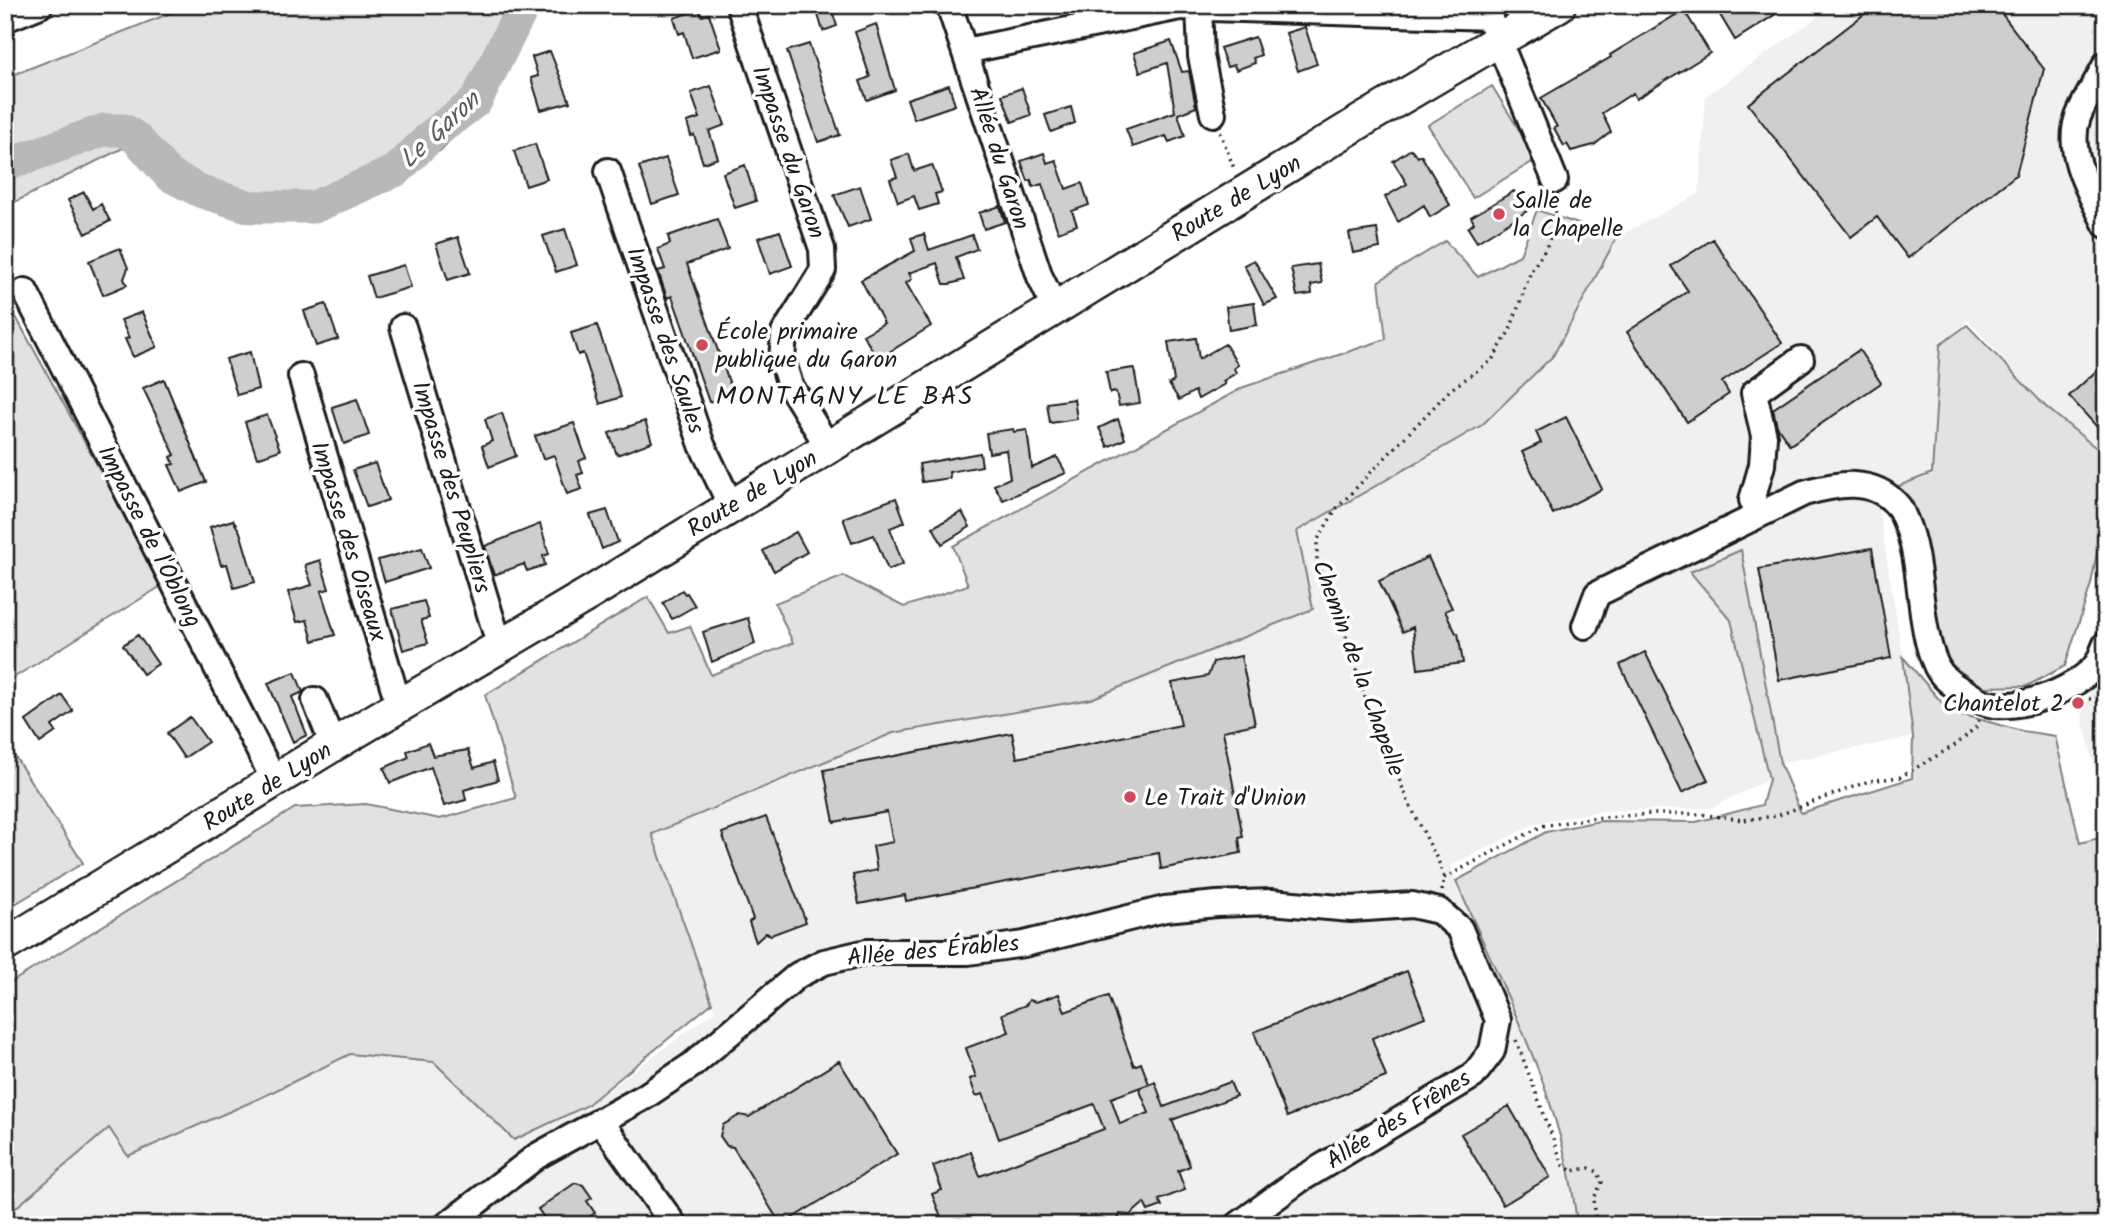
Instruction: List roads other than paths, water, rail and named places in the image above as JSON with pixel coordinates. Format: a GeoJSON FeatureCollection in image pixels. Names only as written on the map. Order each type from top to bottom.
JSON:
{"type":"FeatureCollection","features":[{"type":"Feature","properties":{"kind":"main road","name":"Route de Lyon"},"geometry":{"type":"LineString","coordinates":[[5,945],[333,745],[500,647],[1363,120],[1493,21],[1559,5]]}},
{"type":"Feature","properties":{"kind":"street"},"geometry":{"type":"LineString","coordinates":[[5,19],[40,5]]}},
{"type":"Feature","properties":{"kind":"street","name":"Impasse du Garon"},"geometry":{"type":"LineString","coordinates":[[739,5],[822,249],[822,270],[784,333],[782,360],[790,385],[828,447]]}},
{"type":"Feature","properties":{"kind":"street","name":"Allée du Garon"},"geometry":{"type":"LineString","coordinates":[[949,5],[1040,277],[1055,308]]}},
{"type":"Feature","properties":{"kind":"street"},"geometry":{"type":"LineString","coordinates":[[1199,6],[1202,56],[1213,114]]}},
{"type":"Feature","properties":{"kind":"street"},"geometry":{"type":"LineString","coordinates":[[965,51],[1180,7],[1404,11],[1493,21],[1555,180]]}},
{"type":"Feature","properties":{"kind":"street"},"geometry":{"type":"LineString","coordinates":[[2106,64],[2077,120],[2076,149],[2081,173],[2106,225]]}},
{"type":"Feature","properties":{"kind":"street","name":"Impasse des Saules"},"geometry":{"type":"LineString","coordinates":[[608,171],[702,445],[731,506]]}},
{"type":"Feature","properties":{"kind":"street","name":"Impasse de l'Oblong"},"geometry":{"type":"LineString","coordinates":[[25,291],[275,782]]}},
{"type":"Feature","properties":{"kind":"street","name":"Impasse des Peupliers"},"geometry":{"type":"LineString","coordinates":[[403,327],[500,647]]}},
{"type":"Feature","properties":{"kind":"street"},"geometry":{"type":"LineString","coordinates":[[1759,515],[1752,500],[1762,466],[1764,436],[1754,393],[1801,359]]}},
{"type":"Feature","properties":{"kind":"street","name":"Impasse des Oiseaux"},"geometry":{"type":"LineString","coordinates":[[300,376],[399,706]]}},
{"type":"Feature","properties":{"kind":"street"},"geometry":{"type":"LineString","coordinates":[[1585,626],[1597,594],[1804,494],[1830,486],[1855,484],[1878,490],[1899,506],[1911,534],[1929,639],[1937,667],[1952,685],[1987,704],[2013,706],[2046,697],[2070,686],[2097,664],[2106,644]]}},
{"type":"Feature","properties":{"kind":"street"},"geometry":{"type":"LineString","coordinates":[[315,700],[333,745]]}},
{"type":"Feature","properties":{"kind":"street","name":"Allée des Érables"},"geometry":{"type":"LineString","coordinates":[[447,1225],[537,1156],[644,1097],[692,1065],[798,975],[824,962],[867,952],[958,952],[1024,944],[1164,909],[1217,904],[1271,902],[1351,909],[1412,905],[1439,911]]}},
{"type":"Feature","properties":{"kind":"street","name":"Allée des Frênes"},"geometry":{"type":"LineString","coordinates":[[1238,1225],[1298,1181],[1473,1076],[1492,1051],[1498,1020],[1460,929],[1439,911]]}},
{"type":"Feature","properties":{"kind":"street"},"geometry":{"type":"LineString","coordinates":[[600,1121],[674,1225]]}},
{"type":"Feature","properties":{"kind":"waterway","name":"Le Garon"},"geometry":{"type":"LineString","coordinates":[[5,165],[104,130],[124,130],[136,138],[169,175],[202,192],[251,207],[314,207],[397,170],[433,134],[476,101],[524,5]]}},
{"type":"Feature","properties":{"kind":"place","name":"Salle de la Chapelle"},"geometry":{"type":"Point","coordinates":[1499,214]}},
{"type":"Feature","properties":{"kind":"place","name":"École primaire publique du Garon"},"geometry":{"type":"Point","coordinates":[702,345]}},
{"type":"Feature","properties":{"kind":"place","name":"Chantelot 2"},"geometry":{"type":"Point","coordinates":[2078,703]}},
{"type":"Feature","properties":{"kind":"place","name":"Le Trait d'Union"},"geometry":{"type":"Point","coordinates":[1130,797]}},
{"type":"Feature","properties":{"kind":"district","name":"MONTAGNY LE BAS"},"geometry":{"type":"Point","coordinates":[845,395]}}]}
